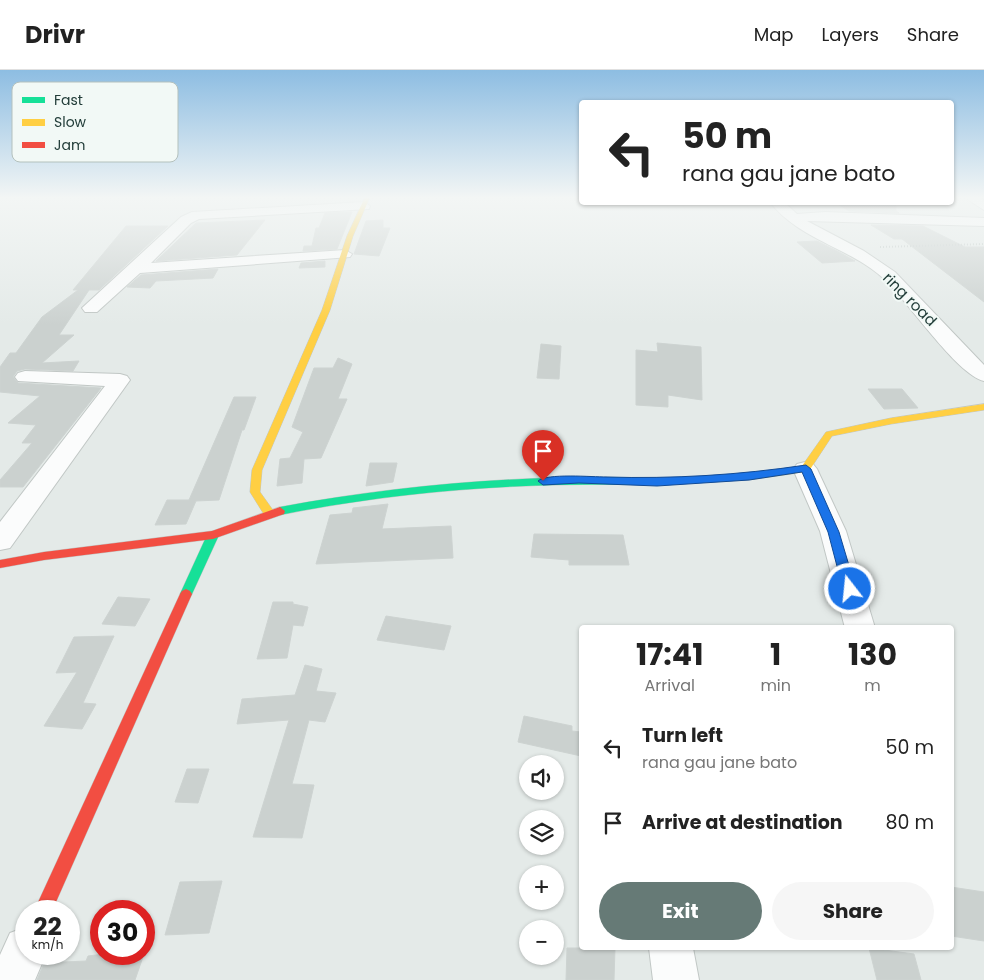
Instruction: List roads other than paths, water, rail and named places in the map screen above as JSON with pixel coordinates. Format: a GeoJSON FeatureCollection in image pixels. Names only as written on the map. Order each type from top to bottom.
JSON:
{"type":"FeatureCollection","features":[{"type":"Feature","properties":{"kind":"street"},"geometry":{"type":"LineString","coordinates":[[91,308],[167,239]]}},
{"type":"Feature","properties":{"kind":"street"},"geometry":{"type":"LineString","coordinates":[[269,513],[255,492],[257,470],[326,310],[350,239]]}},
{"type":"Feature","properties":{"kind":"street","name":"ring road"},"geometry":{"type":"LineString","coordinates":[[834,239],[851,248],[887,274],[920,305],[972,366],[984,375]]}},
{"type":"Feature","properties":{"kind":"street"},"geometry":{"type":"LineString","coordinates":[[134,269],[345,254]]}},
{"type":"Feature","properties":{"kind":"street"},"geometry":{"type":"LineString","coordinates":[[0,541],[120,380],[26,377]]}},
{"type":"Feature","properties":{"kind":"street"},"geometry":{"type":"LineString","coordinates":[[0,564],[44,556],[213,535],[269,513],[335,499],[472,485],[579,479],[657,482],[749,477],[806,469],[829,434],[891,421],[984,407]]}},
{"type":"Feature","properties":{"kind":"street"},"geometry":{"type":"LineString","coordinates":[[806,469],[834,532],[859,625]]}},
{"type":"Feature","properties":{"kind":"street"},"geometry":{"type":"LineString","coordinates":[[48,900],[213,535]]}},
{"type":"Feature","properties":{"kind":"street"},"geometry":{"type":"LineString","coordinates":[[671,950],[676,980]]}},
{"type":"Feature","properties":{"kind":"street"},"geometry":{"type":"LineString","coordinates":[[12,980],[19,965]]}}]}
